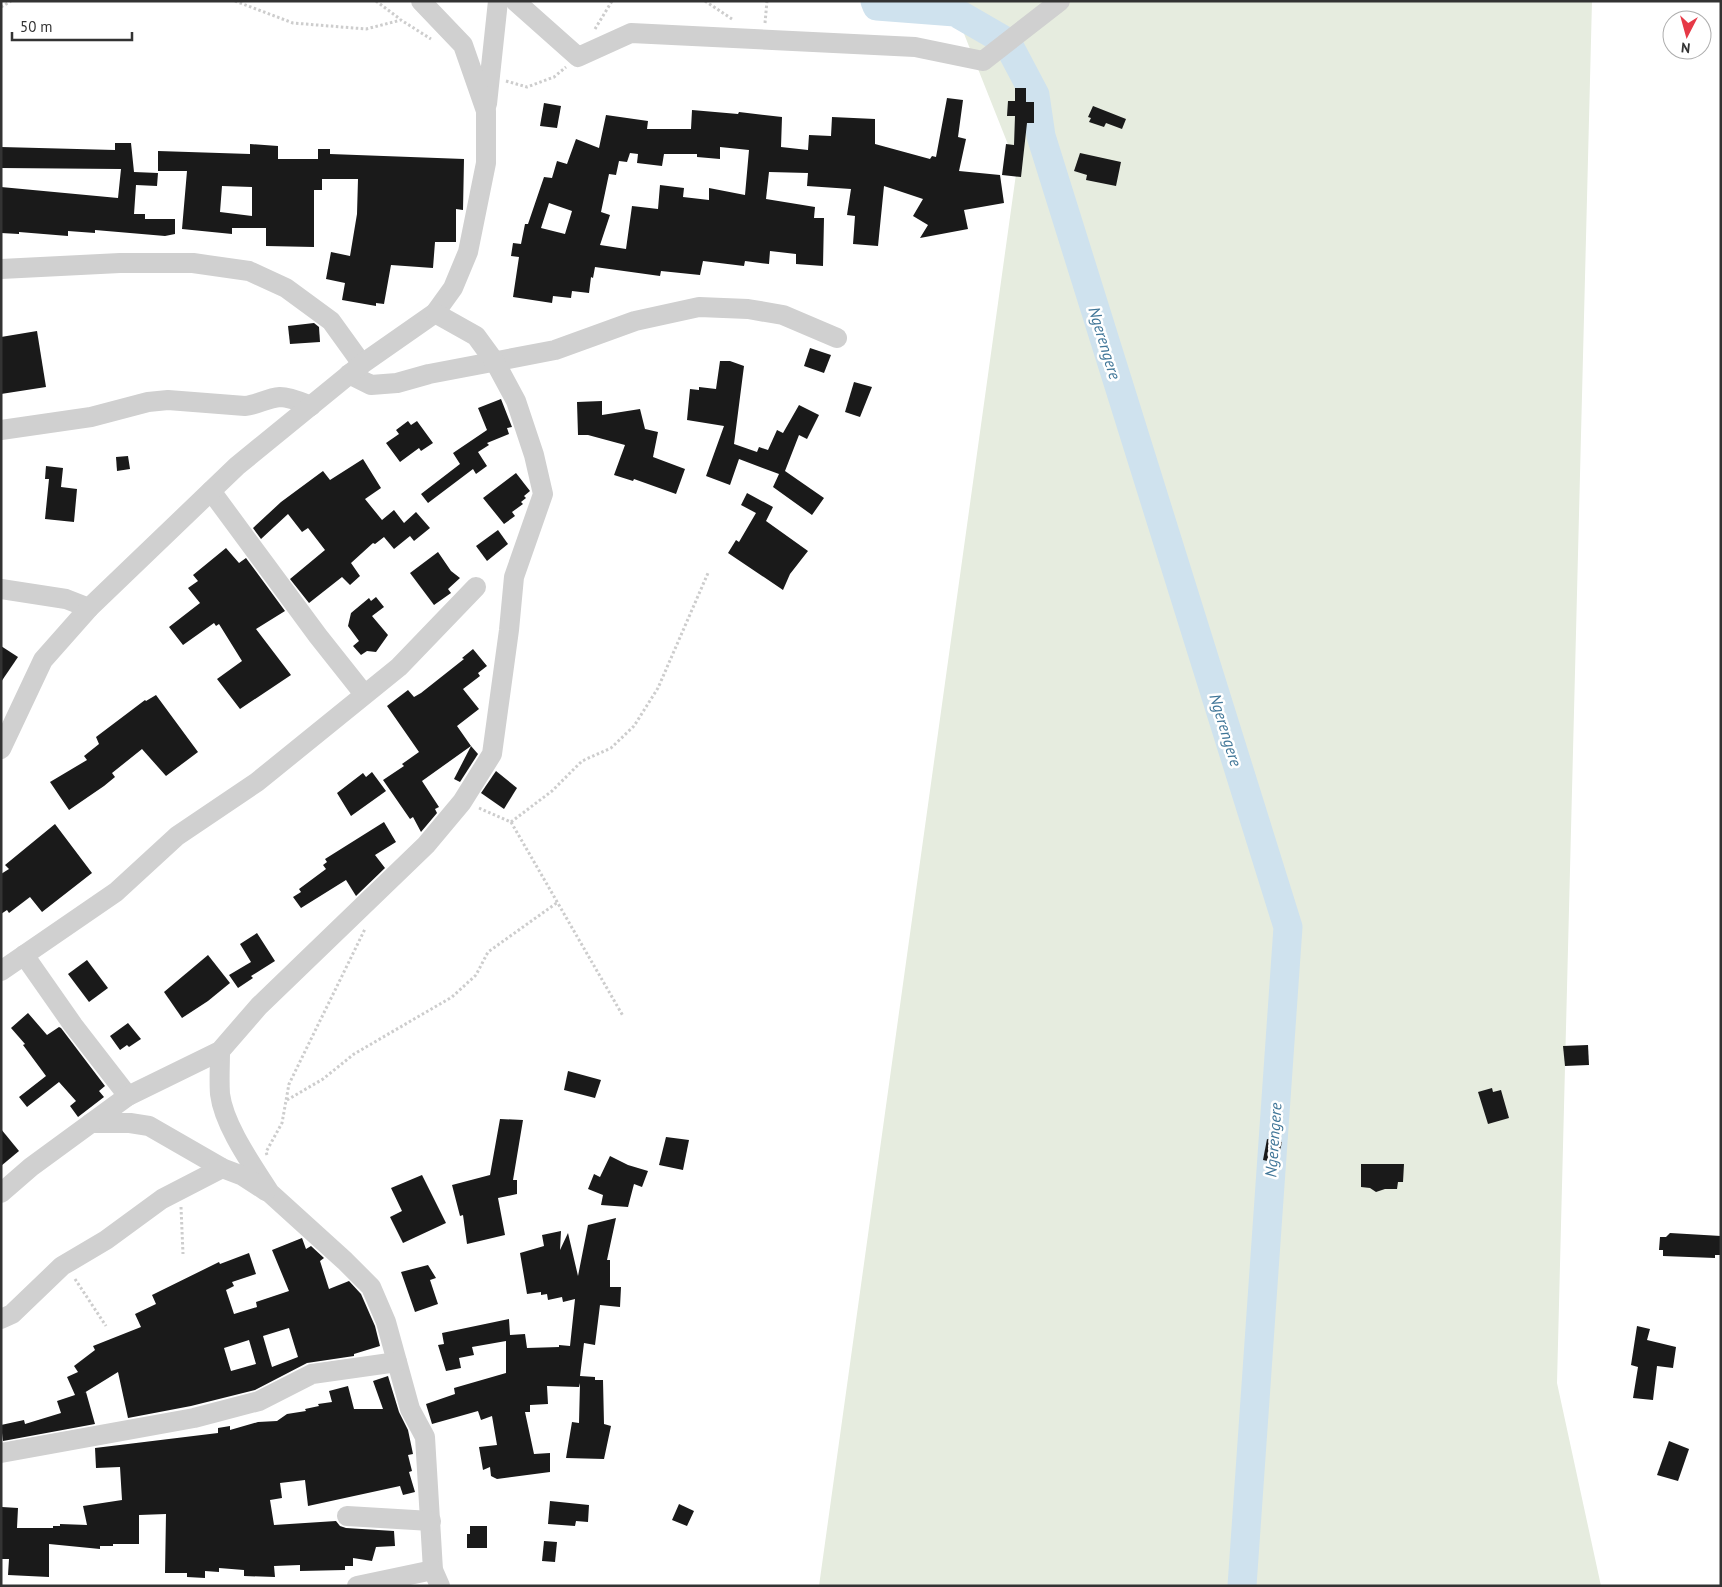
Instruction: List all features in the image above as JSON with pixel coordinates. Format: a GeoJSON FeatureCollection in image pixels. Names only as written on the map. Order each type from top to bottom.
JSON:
{"type":"FeatureCollection","features":[{"type":"Feature","properties":{"kind":"street"},"geometry":{"type":"LineString","coordinates":[[421,1],[463,45],[486,111]]}},
{"type":"Feature","properties":{"kind":"street"},"geometry":{"type":"LineString","coordinates":[[1,748],[43,660],[89,608],[237,466],[356,369],[435,314],[453,288],[468,252],[486,163],[486,111],[498,1]]}},
{"type":"Feature","properties":{"kind":"street"},"geometry":{"type":"LineString","coordinates":[[515,1],[578,57],[631,33],[915,47],[983,61],[1060,1]]}},
{"type":"Feature","properties":{"kind":"street"},"geometry":{"type":"LineString","coordinates":[[1,269],[120,263],[193,263],[250,271],[286,288],[331,322],[356,369],[371,385],[384,386],[429,374],[555,350],[635,321],[699,307],[748,309],[784,315],[837,338]]}},
{"type":"Feature","properties":{"kind":"street"},"geometry":{"type":"LineString","coordinates":[[1,1193],[31,1167],[128,1096],[220,1051],[259,1006],[426,845],[462,802],[492,754],[510,630],[514,577],[543,494],[534,456],[516,401],[495,362],[476,336],[435,314]]}},
{"type":"Feature","properties":{"kind":"street"},"geometry":{"type":"LineString","coordinates":[[1,430],[91,417],[127,406],[158,401],[244,406],[256,405],[280,397],[311,406]]}},
{"type":"Feature","properties":{"kind":"street"},"geometry":{"type":"LineString","coordinates":[[211,491],[318,636],[364,694]]}},
{"type":"Feature","properties":{"kind":"street"},"geometry":{"type":"LineString","coordinates":[[1,971],[116,892],[177,836],[257,782],[399,667],[476,588]]}},
{"type":"Feature","properties":{"kind":"street"},"geometry":{"type":"LineString","coordinates":[[1,589],[66,599],[89,608]]}},
{"type":"Feature","properties":{"kind":"street"},"geometry":{"type":"LineString","coordinates":[[24,955],[73,1025],[128,1096]]}},
{"type":"Feature","properties":{"kind":"street"},"geometry":{"type":"LineString","coordinates":[[220,1051],[220,1095],[233,1131],[270,1194]]}},
{"type":"Feature","properties":{"kind":"street"},"geometry":{"type":"LineString","coordinates":[[91,1123],[130,1123],[149,1126],[222,1168],[243,1176],[270,1194],[345,1262],[370,1288],[386,1322],[410,1409],[425,1437],[436,1578],[357,1586]]}},
{"type":"Feature","properties":{"kind":"street"},"geometry":{"type":"LineString","coordinates":[[1,1319],[12,1314],[62,1266],[106,1240],[162,1199],[222,1168]]}},
{"type":"Feature","properties":{"kind":"street"},"geometry":{"type":"LineString","coordinates":[[1,1453],[194,1418],[259,1401],[312,1374],[397,1362]]}},
{"type":"Feature","properties":{"kind":"street"},"geometry":{"type":"LineString","coordinates":[[347,1516],[431,1521]]}},
{"type":"Feature","properties":{"kind":"path"},"geometry":{"type":"LineString","coordinates":[[1,7],[11,1]]}},
{"type":"Feature","properties":{"kind":"path"},"geometry":{"type":"LineString","coordinates":[[235,1],[293,23],[366,29],[401,20]]}},
{"type":"Feature","properties":{"kind":"path"},"geometry":{"type":"LineString","coordinates":[[376,1],[401,20],[440,44]]}},
{"type":"Feature","properties":{"kind":"path"},"geometry":{"type":"LineString","coordinates":[[511,822],[552,791],[582,761],[611,748],[634,726],[658,688],[708,573]]}},
{"type":"Feature","properties":{"kind":"path"},"geometry":{"type":"LineString","coordinates":[[462,802],[511,822],[624,1016]]}},
{"type":"Feature","properties":{"kind":"path"},"geometry":{"type":"LineString","coordinates":[[270,1161],[266,1152],[282,1122],[289,1084],[365,929],[373,896]]}},
{"type":"Feature","properties":{"kind":"path"},"geometry":{"type":"LineString","coordinates":[[286,1100],[323,1079],[354,1054],[452,997],[476,975],[488,952],[558,902]]}},
{"type":"Feature","properties":{"kind":"path"},"geometry":{"type":"LineString","coordinates":[[62,1266],[80,1284],[106,1326]]}},
{"type":"Feature","properties":{"kind":"shaded area"},"geometry":{"type":"Polygon","coordinates":[[[951,1],[1592,1],[1557,1383],[1601,1586],[819,1586],[1017,167],[951,1]]]}},
{"type":"Feature","properties":{"kind":"building"},"geometry":{"type":"Polygon","coordinates":[[[1015,88],[1026,88],[1026,102],[1034,102],[1034,123],[1027,123],[1021,177],[1002,175],[1006,144],[1014,145],[1015,116],[1007,116],[1008,101],[1015,101],[1015,88]]]}},
{"type":"Feature","properties":{"kind":"building"},"geometry":{"type":"Polygon","coordinates":[[[947,98],[963,100],[958,137],[966,139],[959,171],[1000,175],[1004,203],[964,210],[968,229],[920,238],[928,225],[913,216],[923,199],[884,186],[878,246],[853,244],[855,216],[847,215],[851,189],[807,186],[808,173],[769,172],[766,199],[815,207],[814,218],[824,218],[823,266],[796,264],[796,254],[770,251],[769,264],[745,261],[744,266],[703,261],[700,275],[661,271],[660,276],[595,267],[593,278],[591,277],[589,293],[572,291],[571,298],[553,296],[552,303],[513,297],[519,257],[511,256],[513,243],[521,244],[525,224],[528,224],[544,177],[552,178],[557,161],[567,164],[576,139],[599,148],[606,115],[648,121],[647,129],[691,129],[692,110],[738,114],[739,112],[782,117],[781,147],[808,150],[809,135],[831,136],[832,117],[875,119],[875,144],[930,159],[932,156],[936,157],[947,98]],[[720,147],[720,159],[697,157],[697,154],[664,154],[662,166],[637,163],[638,154],[630,153],[627,162],[619,161],[616,175],[609,174],[601,212],[610,215],[600,245],[626,249],[632,206],[658,209],[660,185],[684,188],[683,197],[709,200],[709,188],[745,195],[749,150],[720,147]],[[549,203],[541,228],[565,234],[572,211],[549,203]]]}},
{"type":"Feature","properties":{"kind":"building"},"geometry":{"type":"Polygon","coordinates":[[[544,103],[561,106],[557,128],[540,126],[544,103]]]}},
{"type":"Feature","properties":{"kind":"building"},"geometry":{"type":"Polygon","coordinates":[[[1093,106],[1126,119],[1122,129],[1106,123],[1104,127],[1089,122],[1091,118],[1088,117],[1093,106]]]}},
{"type":"Feature","properties":{"kind":"building"},"geometry":{"type":"Polygon","coordinates":[[[115,143],[131,143],[134,172],[158,173],[157,186],[136,185],[134,214],[145,214],[145,219],[175,219],[175,234],[165,236],[95,230],[95,233],[68,231],[68,236],[19,232],[19,234],[1,233],[1,187],[118,198],[121,169],[1,168],[1,147],[115,150],[115,143]]]}},
{"type":"Feature","properties":{"kind":"building"},"geometry":{"type":"Polygon","coordinates":[[[250,144],[278,146],[278,159],[318,159],[318,149],[330,149],[330,154],[464,159],[463,210],[456,209],[456,242],[435,242],[433,268],[391,265],[384,304],[376,303],[376,306],[342,300],[345,283],[326,279],[331,252],[350,256],[357,214],[358,179],[322,179],[322,190],[314,190],[314,247],[266,246],[266,228],[232,228],[232,234],[182,229],[187,171],[158,171],[158,151],[250,154],[250,144]],[[222,186],[220,212],[252,216],[252,187],[222,186]]]}},
{"type":"Feature","properties":{"kind":"building"},"geometry":{"type":"Polygon","coordinates":[[[1080,153],[1121,162],[1116,186],[1086,180],[1087,175],[1074,171],[1080,153]]]}},
{"type":"Feature","properties":{"kind":"building"},"geometry":{"type":"Polygon","coordinates":[[[314,323],[319,327],[320,342],[290,344],[288,326],[314,323]]]}},
{"type":"Feature","properties":{"kind":"building"},"geometry":{"type":"Polygon","coordinates":[[[37,331],[46,387],[1,394],[1,337],[37,331]]]}},
{"type":"Feature","properties":{"kind":"building"},"geometry":{"type":"Polygon","coordinates":[[[810,348],[831,355],[824,373],[804,366],[810,348]]]}},
{"type":"Feature","properties":{"kind":"building"},"geometry":{"type":"Polygon","coordinates":[[[720,361],[730,361],[744,366],[734,444],[757,452],[759,447],[768,450],[777,430],[783,433],[799,405],[819,415],[807,439],[799,435],[785,471],[824,498],[812,515],[773,487],[779,474],[739,459],[730,485],[706,476],[724,426],[687,420],[690,389],[699,390],[699,387],[716,389],[720,361]]]}},
{"type":"Feature","properties":{"kind":"building"},"geometry":{"type":"Polygon","coordinates":[[[854,382],[872,387],[860,417],[845,412],[854,382]]]}},
{"type":"Feature","properties":{"kind":"building"},"geometry":{"type":"Polygon","coordinates":[[[501,399],[512,427],[507,428],[509,434],[487,443],[489,445],[478,452],[487,466],[476,474],[473,469],[428,503],[421,494],[460,464],[453,453],[487,430],[478,408],[501,399]]]}},
{"type":"Feature","properties":{"kind":"building"},"geometry":{"type":"Polygon","coordinates":[[[602,401],[602,415],[640,409],[645,429],[658,432],[653,457],[685,469],[676,494],[634,479],[633,481],[614,475],[625,445],[588,435],[578,435],[577,402],[602,401]]]}},
{"type":"Feature","properties":{"kind":"building"},"geometry":{"type":"Polygon","coordinates":[[[408,421],[411,425],[417,421],[433,443],[421,451],[419,448],[400,462],[386,443],[399,434],[396,430],[408,421]]]}},
{"type":"Feature","properties":{"kind":"building"},"geometry":{"type":"Polygon","coordinates":[[[128,456],[130,469],[117,471],[116,457],[128,456]]]}},
{"type":"Feature","properties":{"kind":"building"},"geometry":{"type":"Polygon","coordinates":[[[363,459],[381,488],[365,499],[382,520],[394,510],[404,523],[416,512],[430,528],[414,541],[410,536],[394,549],[384,537],[375,544],[373,543],[351,563],[360,576],[350,585],[342,577],[309,603],[290,579],[325,550],[308,528],[302,532],[288,514],[261,539],[253,528],[281,502],[323,471],[330,480],[363,459]]]}},
{"type":"Feature","properties":{"kind":"building"},"geometry":{"type":"Polygon","coordinates":[[[46,466],[63,468],[61,487],[77,489],[74,522],[45,519],[49,479],[45,479],[46,466]]]}},
{"type":"Feature","properties":{"kind":"building"},"geometry":{"type":"Polygon","coordinates":[[[516,473],[530,491],[524,496],[526,498],[521,502],[523,504],[512,512],[515,516],[504,524],[483,498],[516,473]]]}},
{"type":"Feature","properties":{"kind":"building"},"geometry":{"type":"Polygon","coordinates":[[[747,493],[773,507],[766,521],[808,551],[790,574],[783,590],[728,553],[736,540],[739,542],[756,513],[741,505],[747,493]]]}},
{"type":"Feature","properties":{"kind":"building"},"geometry":{"type":"Polygon","coordinates":[[[498,530],[508,544],[487,561],[476,546],[498,530]]]}},
{"type":"Feature","properties":{"kind":"building"},"geometry":{"type":"Polygon","coordinates":[[[226,548],[239,563],[246,558],[285,611],[256,629],[291,675],[240,709],[217,679],[242,661],[219,624],[216,626],[214,623],[183,645],[169,627],[200,603],[188,588],[198,581],[193,575],[226,548]]]}},
{"type":"Feature","properties":{"kind":"building"},"geometry":{"type":"Polygon","coordinates":[[[438,552],[451,571],[460,578],[448,589],[451,593],[434,605],[410,573],[438,552]]]}},
{"type":"Feature","properties":{"kind":"building"},"geometry":{"type":"Polygon","coordinates":[[[376,597],[384,607],[372,616],[388,635],[376,652],[367,651],[361,655],[353,646],[359,641],[348,626],[351,613],[369,598],[371,601],[376,597]]]}},
{"type":"Feature","properties":{"kind":"building"},"geometry":{"type":"Polygon","coordinates":[[[1,646],[18,657],[1,682],[1,646]]]}},
{"type":"Feature","properties":{"kind":"building"},"geometry":{"type":"Polygon","coordinates":[[[473,649],[487,666],[478,673],[480,676],[463,689],[479,709],[457,726],[471,746],[422,781],[439,807],[435,809],[437,813],[421,832],[413,817],[410,819],[383,780],[404,766],[402,764],[419,752],[387,706],[408,690],[414,697],[421,693],[464,659],[462,658],[473,649]]]}},
{"type":"Feature","properties":{"kind":"building"},"geometry":{"type":"Polygon","coordinates":[[[156,695],[198,752],[166,776],[142,749],[112,773],[115,777],[69,810],[50,782],[87,760],[84,756],[99,744],[96,737],[145,700],[156,695]]]}},
{"type":"Feature","properties":{"kind":"building"},"geometry":{"type":"Polygon","coordinates":[[[471,746],[478,754],[460,782],[454,779],[471,746]]]}},
{"type":"Feature","properties":{"kind":"building"},"geometry":{"type":"Polygon","coordinates":[[[496,771],[517,788],[504,809],[481,793],[496,771]]]}},
{"type":"Feature","properties":{"kind":"building"},"geometry":{"type":"Polygon","coordinates":[[[372,772],[386,791],[351,816],[337,793],[363,773],[366,777],[372,772]]]}},
{"type":"Feature","properties":{"kind":"building"},"geometry":{"type":"Polygon","coordinates":[[[384,822],[396,842],[375,855],[385,868],[356,896],[346,880],[301,908],[293,897],[301,892],[299,889],[326,869],[323,865],[327,862],[325,859],[384,822]]]}},
{"type":"Feature","properties":{"kind":"building"},"geometry":{"type":"Polygon","coordinates":[[[55,824],[92,873],[42,912],[30,897],[9,913],[7,910],[1,914],[1,874],[9,869],[5,865],[55,824]]]}},
{"type":"Feature","properties":{"kind":"building"},"geometry":{"type":"Polygon","coordinates":[[[257,933],[275,961],[251,976],[253,978],[238,988],[229,975],[251,962],[240,944],[257,933]]]}},
{"type":"Feature","properties":{"kind":"building"},"geometry":{"type":"Polygon","coordinates":[[[208,955],[230,983],[208,1001],[182,1018],[164,992],[208,955]]]}},
{"type":"Feature","properties":{"kind":"building"},"geometry":{"type":"Polygon","coordinates":[[[87,960],[108,988],[89,1002],[68,974],[87,960]]]}},
{"type":"Feature","properties":{"kind":"building"},"geometry":{"type":"Polygon","coordinates":[[[28,1013],[47,1035],[59,1027],[61,1028],[105,1086],[99,1091],[104,1097],[78,1117],[70,1106],[76,1101],[59,1082],[27,1107],[19,1097],[46,1076],[23,1045],[25,1044],[11,1028],[28,1013]]]}},
{"type":"Feature","properties":{"kind":"building"},"geometry":{"type":"Polygon","coordinates":[[[128,1023],[141,1039],[129,1047],[127,1045],[120,1050],[110,1036],[128,1023]]]}},
{"type":"Feature","properties":{"kind":"building"},"geometry":{"type":"Polygon","coordinates":[[[1588,1045],[1589,1065],[1565,1066],[1563,1046],[1588,1045]]]}},
{"type":"Feature","properties":{"kind":"building"},"geometry":{"type":"Polygon","coordinates":[[[568,1071],[601,1080],[595,1098],[564,1090],[568,1071]]]}},
{"type":"Feature","properties":{"kind":"building"},"geometry":{"type":"Polygon","coordinates":[[[1492,1088],[1493,1092],[1501,1090],[1509,1118],[1488,1124],[1478,1092],[1492,1088]]]}},
{"type":"Feature","properties":{"kind":"building"},"geometry":{"type":"Polygon","coordinates":[[[500,1119],[523,1120],[513,1180],[517,1180],[517,1194],[498,1198],[505,1235],[467,1244],[463,1215],[460,1216],[452,1185],[490,1175],[500,1119]]]}},
{"type":"Feature","properties":{"kind":"building"},"geometry":{"type":"Polygon","coordinates":[[[1,1129],[19,1151],[1,1166],[1,1129]]]}},
{"type":"Feature","properties":{"kind":"building"},"geometry":{"type":"Polygon","coordinates":[[[666,1137],[689,1140],[683,1170],[659,1165],[666,1137]]]}},
{"type":"Feature","properties":{"kind":"building"},"geometry":{"type":"Polygon","coordinates":[[[1267,1139],[1282,1142],[1277,1163],[1263,1160],[1267,1139]]]}},
{"type":"Feature","properties":{"kind":"building"},"geometry":{"type":"Polygon","coordinates":[[[610,1156],[628,1165],[648,1171],[642,1187],[634,1184],[628,1207],[601,1205],[603,1195],[588,1189],[594,1174],[600,1177],[610,1156]]]}},
{"type":"Feature","properties":{"kind":"building"},"geometry":{"type":"Polygon","coordinates":[[[1361,1164],[1404,1164],[1403,1182],[1398,1182],[1397,1189],[1385,1189],[1376,1192],[1370,1188],[1361,1187],[1361,1164]]]}},
{"type":"Feature","properties":{"kind":"building"},"geometry":{"type":"Polygon","coordinates":[[[422,1175],[446,1223],[403,1243],[390,1217],[402,1211],[391,1188],[422,1175]]]}},
{"type":"Feature","properties":{"kind":"building"},"geometry":{"type":"Polygon","coordinates":[[[616,1218],[607,1260],[610,1260],[610,1287],[621,1287],[620,1307],[600,1305],[595,1345],[584,1343],[580,1376],[595,1377],[595,1380],[603,1380],[604,1424],[611,1426],[604,1459],[566,1458],[572,1422],[579,1423],[580,1383],[579,1387],[547,1386],[548,1404],[530,1405],[530,1412],[525,1412],[534,1454],[550,1453],[550,1472],[497,1479],[491,1476],[490,1467],[483,1470],[479,1447],[497,1445],[492,1416],[481,1420],[478,1411],[432,1424],[426,1404],[455,1394],[454,1388],[506,1373],[506,1341],[472,1347],[474,1355],[459,1358],[461,1368],[446,1371],[438,1345],[444,1344],[442,1333],[509,1319],[510,1335],[525,1334],[527,1348],[559,1347],[559,1345],[570,1346],[575,1299],[563,1302],[562,1297],[548,1300],[547,1294],[541,1295],[541,1292],[527,1294],[520,1253],[544,1246],[542,1235],[561,1231],[560,1250],[568,1233],[578,1276],[588,1225],[616,1218]]]}},
{"type":"Feature","properties":{"kind":"building"},"geometry":{"type":"Polygon","coordinates":[[[1670,1233],[1721,1236],[1721,1255],[1715,1255],[1715,1258],[1663,1256],[1663,1250],[1659,1250],[1660,1237],[1666,1237],[1670,1233]]]}},
{"type":"Feature","properties":{"kind":"building"},"geometry":{"type":"Polygon","coordinates":[[[302,1238],[306,1249],[311,1246],[324,1258],[320,1261],[329,1289],[349,1281],[361,1294],[375,1326],[380,1346],[354,1354],[354,1356],[307,1363],[255,1390],[191,1406],[128,1418],[118,1372],[84,1393],[86,1392],[95,1424],[3,1441],[1,1425],[24,1420],[25,1424],[61,1413],[57,1401],[75,1395],[67,1377],[78,1372],[74,1366],[95,1350],[93,1346],[141,1327],[135,1314],[156,1304],[152,1295],[219,1262],[220,1264],[249,1253],[256,1274],[232,1282],[234,1286],[226,1290],[234,1314],[257,1307],[256,1302],[289,1291],[272,1250],[302,1238]],[[289,1328],[263,1336],[272,1367],[298,1357],[289,1328]],[[249,1340],[224,1348],[231,1371],[256,1364],[249,1340]]]}},
{"type":"Feature","properties":{"kind":"building"},"geometry":{"type":"Polygon","coordinates":[[[428,1265],[436,1278],[430,1280],[438,1304],[415,1312],[401,1272],[428,1265]]]}},
{"type":"Feature","properties":{"kind":"building"},"geometry":{"type":"Polygon","coordinates":[[[1637,1326],[1650,1329],[1647,1340],[1676,1347],[1673,1368],[1657,1366],[1653,1400],[1633,1398],[1638,1367],[1631,1365],[1637,1326]]]}},
{"type":"Feature","properties":{"kind":"building"},"geometry":{"type":"Polygon","coordinates":[[[388,1376],[399,1412],[408,1430],[413,1454],[408,1455],[412,1471],[409,1472],[415,1492],[403,1495],[400,1486],[308,1506],[305,1480],[280,1483],[282,1498],[270,1500],[274,1525],[336,1521],[340,1526],[346,1528],[394,1531],[395,1546],[376,1547],[372,1561],[353,1558],[353,1566],[345,1566],[345,1570],[300,1571],[300,1565],[274,1566],[275,1577],[244,1576],[244,1570],[219,1568],[219,1572],[205,1571],[205,1578],[187,1577],[187,1573],[165,1573],[166,1514],[139,1515],[139,1544],[113,1544],[113,1546],[100,1546],[100,1549],[49,1544],[49,1577],[8,1575],[9,1559],[1,1559],[2,1507],[18,1508],[17,1528],[53,1528],[53,1526],[60,1526],[60,1524],[87,1525],[83,1506],[122,1500],[120,1467],[96,1468],[95,1448],[218,1433],[218,1428],[230,1426],[230,1430],[258,1422],[277,1421],[287,1414],[306,1411],[305,1409],[319,1406],[318,1404],[332,1402],[329,1391],[348,1386],[354,1409],[383,1409],[373,1381],[388,1376]]]}},
{"type":"Feature","properties":{"kind":"building"},"geometry":{"type":"Polygon","coordinates":[[[1669,1441],[1689,1449],[1678,1481],[1657,1475],[1669,1441]]]}},
{"type":"Feature","properties":{"kind":"building"},"geometry":{"type":"Polygon","coordinates":[[[550,1501],[589,1505],[588,1522],[576,1521],[575,1526],[548,1524],[550,1501]]]}},
{"type":"Feature","properties":{"kind":"building"},"geometry":{"type":"Polygon","coordinates":[[[679,1504],[694,1511],[687,1526],[672,1520],[679,1504]]]}},
{"type":"Feature","properties":{"kind":"building"},"geometry":{"type":"Polygon","coordinates":[[[470,1526],[487,1526],[487,1548],[467,1548],[467,1534],[470,1534],[470,1526]]]}},
{"type":"Feature","properties":{"kind":"building"},"geometry":{"type":"Polygon","coordinates":[[[544,1541],[557,1542],[555,1562],[542,1561],[544,1541]]]}},
{"type":"Feature","properties":{"kind":"waterway","name":"Ngerengere"},"geometry":{"type":"LineString","coordinates":[[875,1],[877,6],[955,12],[1007,42],[1035,95],[1041,136],[1288,927],[1242,1586]]}}]}
